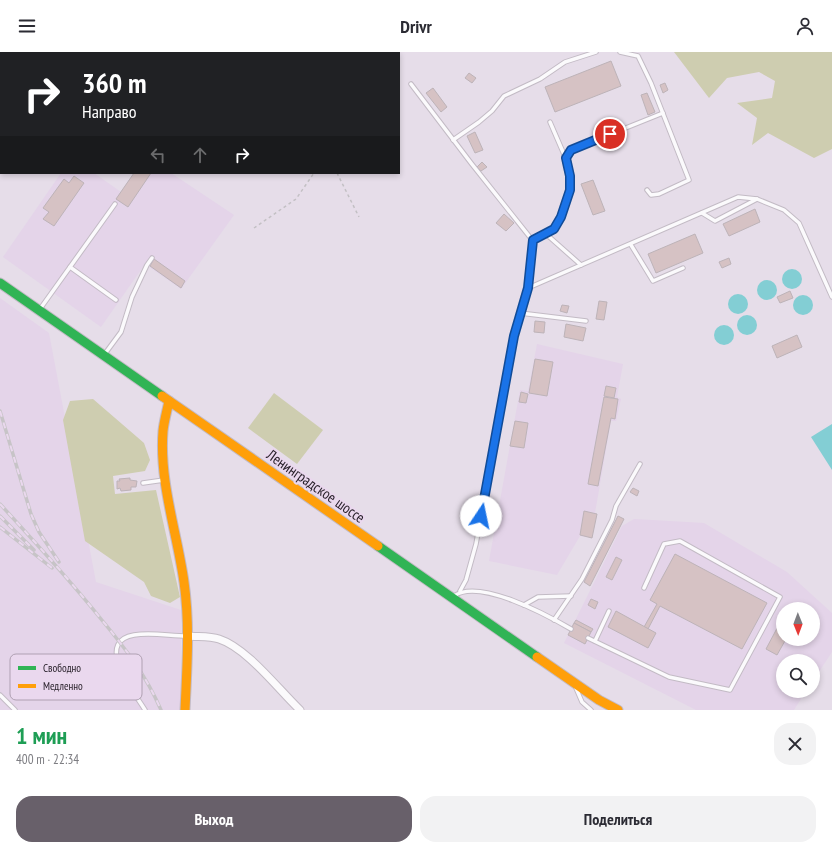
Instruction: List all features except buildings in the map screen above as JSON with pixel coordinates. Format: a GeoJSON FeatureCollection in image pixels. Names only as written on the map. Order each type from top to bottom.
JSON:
{"type":"FeatureCollection","features":[{"type":"Feature","properties":{"kind":"main road","name":"Ленинградское шоссе"},"geometry":{"type":"LineString","coordinates":[[0,283],[452,598],[618,710]]}},
{"type":"Feature","properties":{"kind":"main road"},"geometry":{"type":"LineString","coordinates":[[169,401],[163,432],[165,480],[184,582],[188,636],[186,710]]}},
{"type":"Feature","properties":{"kind":"street"},"geometry":{"type":"LineString","coordinates":[[188,636],[217,639],[230,644],[242,652],[300,710]]}},
{"type":"Feature","properties":{"kind":"lane"},"geometry":{"type":"LineString","coordinates":[[453,140],[492,111],[504,96],[540,79],[565,62],[596,52]]}},
{"type":"Feature","properties":{"kind":"lane"},"geometry":{"type":"LineString","coordinates":[[620,52],[638,56],[663,113],[689,180],[659,194],[651,195],[646,190]]}},
{"type":"Feature","properties":{"kind":"lane"},"geometry":{"type":"LineString","coordinates":[[411,84],[453,140],[533,240],[528,288],[520,313],[508,365],[476,544],[466,580],[460,591],[452,598]]}},
{"type":"Feature","properties":{"kind":"lane"},"geometry":{"type":"LineString","coordinates":[[566,158],[571,150],[583,144],[663,113]]}},
{"type":"Feature","properties":{"kind":"lane"},"geometry":{"type":"LineString","coordinates":[[533,240],[554,229],[561,217],[570,190],[570,176],[566,158],[550,122]]}},
{"type":"Feature","properties":{"kind":"lane"},"geometry":{"type":"LineString","coordinates":[[528,288],[631,245],[738,197],[757,199],[784,210],[799,223],[832,297]]}},
{"type":"Feature","properties":{"kind":"lane"},"geometry":{"type":"LineString","coordinates":[[702,213],[715,221],[757,199]]}},
{"type":"Feature","properties":{"kind":"lane"},"geometry":{"type":"LineString","coordinates":[[40,311],[115,204]]}},
{"type":"Feature","properties":{"kind":"lane"},"geometry":{"type":"LineString","coordinates":[[546,234],[581,265]]}},
{"type":"Feature","properties":{"kind":"lane"},"geometry":{"type":"LineString","coordinates":[[631,245],[653,281],[683,268]]}},
{"type":"Feature","properties":{"kind":"lane"},"geometry":{"type":"LineString","coordinates":[[104,356],[121,332],[132,297],[147,265],[152,258]]}},
{"type":"Feature","properties":{"kind":"lane"},"geometry":{"type":"LineString","coordinates":[[70,267],[116,300]]}},
{"type":"Feature","properties":{"kind":"lane"},"geometry":{"type":"LineString","coordinates":[[520,313],[586,321]]}},
{"type":"Feature","properties":{"kind":"lane"},"geometry":{"type":"LineString","coordinates":[[554,620],[582,579],[612,520],[616,506],[640,464]]}},
{"type":"Feature","properties":{"kind":"lane"},"geometry":{"type":"LineString","coordinates":[[143,484],[165,480]]}},
{"type":"Feature","properties":{"kind":"lane"},"geometry":{"type":"LineString","coordinates":[[588,638],[669,677],[730,690],[780,597],[680,541],[664,544],[644,588]]}},
{"type":"Feature","properties":{"kind":"lane"},"geometry":{"type":"LineString","coordinates":[[460,591],[475,591],[497,595],[524,605],[571,629]]}},
{"type":"Feature","properties":{"kind":"lane"},"geometry":{"type":"LineString","coordinates":[[524,605],[538,597],[571,596]]}},
{"type":"Feature","properties":{"kind":"lane"},"geometry":{"type":"LineString","coordinates":[[595,641],[609,610]]}},
{"type":"Feature","properties":{"kind":"lane"},"geometry":{"type":"LineString","coordinates":[[116,654],[120,643],[125,638],[134,635],[188,636]]}},
{"type":"Feature","properties":{"kind":"lane"},"geometry":{"type":"LineString","coordinates":[[573,681],[582,702],[592,710]]}},
{"type":"Feature","properties":{"kind":"lane"},"geometry":{"type":"LineString","coordinates":[[0,695],[15,710]]}},
{"type":"Feature","properties":{"kind":"lane"},"geometry":{"type":"LineString","coordinates":[[139,700],[145,710]]}},
{"type":"Feature","properties":{"kind":"path"},"geometry":{"type":"LineString","coordinates":[[254,228],[296,199],[313,174]]}},
{"type":"Feature","properties":{"kind":"path"},"geometry":{"type":"LineString","coordinates":[[338,174],[359,217]]}},
{"type":"Feature","properties":{"kind":"shaded area"},"geometry":{"type":"Polygon","coordinates":[[[60,174],[95,174],[121,192],[133,174],[172,174],[234,215],[181,289],[145,264],[101,327],[3,257],[60,174]]]}},
{"type":"Feature","properties":{"kind":"shaded area"},"geometry":{"type":"Polygon","coordinates":[[[0,298],[49,333],[96,582],[181,610],[181,710],[0,710],[0,298]]]}},
{"type":"Feature","properties":{"kind":"shaded area"},"geometry":{"type":"Polygon","coordinates":[[[537,344],[623,364],[617,397],[621,399],[616,421],[611,421],[592,538],[580,536],[557,575],[489,561],[520,390],[528,391],[537,344]]]}},
{"type":"Feature","properties":{"kind":"shaded area"},"geometry":{"type":"Polygon","coordinates":[[[634,519],[704,523],[787,572],[820,602],[776,602],[776,646],[820,646],[820,602],[832,613],[832,652],[820,670],[820,654],[776,654],[776,698],[802,698],[794,710],[696,710],[564,643],[622,526],[634,519]]]}},
{"type":"Feature","properties":{"kind":"green space"},"geometry":{"type":"Polygon","coordinates":[[[674,52],[832,52],[832,149],[814,158],[768,133],[752,145],[757,118],[737,103],[772,98],[775,81],[759,72],[727,78],[709,98],[674,52]]]}},
{"type":"Feature","properties":{"kind":"green space"},"geometry":{"type":"Polygon","coordinates":[[[274,393],[323,430],[297,464],[248,428],[274,393]]]}},
{"type":"Feature","properties":{"kind":"green space"},"geometry":{"type":"Polygon","coordinates":[[[93,399],[144,443],[150,460],[145,471],[113,476],[115,494],[156,490],[180,597],[170,603],[151,596],[144,582],[85,541],[63,420],[70,401],[93,399]]]}},
{"type":"Feature","properties":{"kind":"water"},"geometry":{"type":"Polygon","coordinates":[[[792,269],[799,272],[802,279],[799,286],[792,289],[785,286],[782,279],[785,272],[792,269]]]}},
{"type":"Feature","properties":{"kind":"water"},"geometry":{"type":"Polygon","coordinates":[[[767,280],[774,283],[777,290],[774,297],[767,300],[760,297],[757,290],[760,283],[767,280]]]}},
{"type":"Feature","properties":{"kind":"water"},"geometry":{"type":"Polygon","coordinates":[[[738,294],[745,297],[748,304],[745,311],[738,314],[731,311],[728,304],[731,297],[738,294]]]}},
{"type":"Feature","properties":{"kind":"water"},"geometry":{"type":"Polygon","coordinates":[[[803,295],[810,298],[813,305],[810,312],[803,315],[796,312],[793,305],[796,298],[803,295]]]}},
{"type":"Feature","properties":{"kind":"water"},"geometry":{"type":"Polygon","coordinates":[[[747,315],[754,318],[757,325],[754,332],[747,335],[740,332],[737,325],[740,318],[747,315]]]}},
{"type":"Feature","properties":{"kind":"water"},"geometry":{"type":"Polygon","coordinates":[[[724,325],[731,328],[734,335],[731,342],[724,345],[717,342],[714,335],[717,328],[724,325]]]}},
{"type":"Feature","properties":{"kind":"water"},"geometry":{"type":"Polygon","coordinates":[[[832,424],[832,470],[811,437],[832,424]]]}},
{"type":"Feature","properties":{"kind":"railway"},"geometry":{"type":"LineString","coordinates":[[0,411],[31,514],[39,532],[59,562]]}},
{"type":"Feature","properties":{"kind":"railway"},"geometry":{"type":"LineString","coordinates":[[0,504],[89,604],[128,654]]}},
{"type":"Feature","properties":{"kind":"railway"},"geometry":{"type":"LineString","coordinates":[[0,516],[34,550]]}},
{"type":"Feature","properties":{"kind":"railway"},"geometry":{"type":"LineString","coordinates":[[0,527],[52,568]]}},
{"type":"Feature","properties":{"kind":"railway"},"geometry":{"type":"LineString","coordinates":[[142,673],[161,710]]}},
{"type":"Feature","properties":{"kind":"traffic: fast"},"geometry":{"type":"LineString","coordinates":[[0,283],[162,396]]}},
{"type":"Feature","properties":{"kind":"traffic: fast"},"geometry":{"type":"LineString","coordinates":[[378,546],[537,657]]}},
{"type":"Feature","properties":{"kind":"traffic: slow"},"geometry":{"type":"LineString","coordinates":[[162,396],[378,546]]}},
{"type":"Feature","properties":{"kind":"traffic: slow"},"geometry":{"type":"LineString","coordinates":[[169,401],[163,427],[162,450],[169,507],[181,563],[186,598],[188,646],[185,710]]}},
{"type":"Feature","properties":{"kind":"traffic: slow"},"geometry":{"type":"LineString","coordinates":[[537,657],[599,700],[618,710]]}},
{"type":"Feature","properties":{"kind":"route"},"geometry":{"type":"LineString","coordinates":[[481,516],[498,431],[508,365],[514,336],[528,288],[533,240],[554,229],[561,217],[570,190],[570,176],[566,158],[571,150],[610,134]]}}]}
